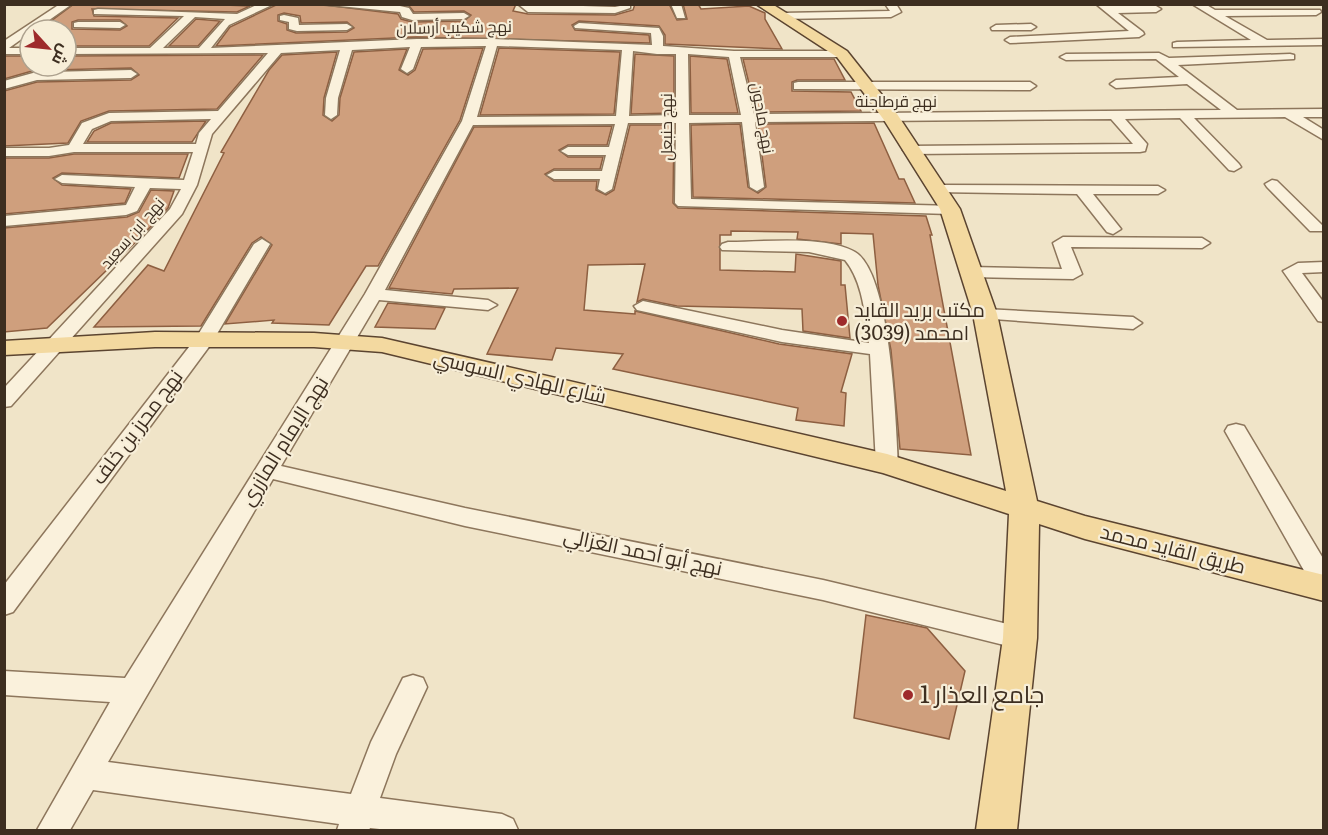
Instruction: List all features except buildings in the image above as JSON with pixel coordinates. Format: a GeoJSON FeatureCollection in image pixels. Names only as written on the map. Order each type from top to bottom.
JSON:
{"type":"FeatureCollection","features":[{"type":"Feature","properties":{"kind":"main road"},"geometry":{"type":"LineString","coordinates":[[772,10],[842,54],[891,118],[944,199],[985,314],[1024,508],[1020,638],[997,831]]}},
{"type":"Feature","properties":{"kind":"main road","name":"شارع الهادي السوسي"},"geometry":{"type":"LineString","coordinates":[[4,348],[59,342],[346,339],[382,345],[887,464],[1024,508]]}},
{"type":"Feature","properties":{"kind":"main road","name":"طريق القايد محمد"},"geometry":{"type":"LineString","coordinates":[[1024,508],[1323,585]]}},
{"type":"Feature","properties":{"kind":"street"},"geometry":{"type":"LineString","coordinates":[[202,51],[216,36],[218,28],[237,17],[269,4]]}},
{"type":"Feature","properties":{"kind":"street"},"geometry":{"type":"LineString","coordinates":[[324,4],[403,9],[406,11],[405,14],[412,17],[464,16]]}},
{"type":"Feature","properties":{"kind":"street"},"geometry":{"type":"LineString","coordinates":[[523,4],[528,9],[620,10],[625,8],[625,4]]}},
{"type":"Feature","properties":{"kind":"street"},"geometry":{"type":"LineString","coordinates":[[676,4],[681,16]]}},
{"type":"Feature","properties":{"kind":"street"},"geometry":{"type":"LineString","coordinates":[[772,10],[891,14],[896,12],[890,4]]}},
{"type":"Feature","properties":{"kind":"street"},"geometry":{"type":"LineString","coordinates":[[1167,62],[1292,58],[1197,4]]}},
{"type":"Feature","properties":{"kind":"street"},"geometry":{"type":"LineString","coordinates":[[331,115],[332,98],[345,50],[347,27],[356,6]]}},
{"type":"Feature","properties":{"kind":"street"},"geometry":{"type":"LineString","coordinates":[[1103,7],[1156,9]]}},
{"type":"Feature","properties":{"kind":"street"},"geometry":{"type":"LineString","coordinates":[[1010,40],[1139,34],[1103,7]]}},
{"type":"Feature","properties":{"kind":"street"},"geometry":{"type":"LineString","coordinates":[[47,18],[62,8],[237,17]]}},
{"type":"Feature","properties":{"kind":"street"},"geometry":{"type":"LineString","coordinates":[[78,20],[95,9]]}},
{"type":"Feature","properties":{"kind":"street"},"geometry":{"type":"LineString","coordinates":[[573,44],[579,30],[582,9]]}},
{"type":"Feature","properties":{"kind":"street"},"geometry":{"type":"LineString","coordinates":[[1213,13],[1316,12]]}},
{"type":"Feature","properties":{"kind":"street"},"geometry":{"type":"LineString","coordinates":[[153,51],[174,33],[173,26],[191,15]]}},
{"type":"Feature","properties":{"kind":"street"},"geometry":{"type":"LineString","coordinates":[[284,18],[294,20],[293,27],[297,28],[347,27]]}},
{"type":"Feature","properties":{"kind":"street"},"geometry":{"type":"LineString","coordinates":[[78,23],[134,25]]}},
{"type":"Feature","properties":{"kind":"street"},"geometry":{"type":"LineString","coordinates":[[996,28],[1124,23]]}},
{"type":"Feature","properties":{"kind":"street"},"geometry":{"type":"LineString","coordinates":[[579,30],[658,36],[657,51]]}},
{"type":"Feature","properties":{"kind":"street"},"geometry":{"type":"LineString","coordinates":[[4,46],[16,39]]}},
{"type":"Feature","properties":{"kind":"street"},"geometry":{"type":"LineString","coordinates":[[78,39],[130,40]]}},
{"type":"Feature","properties":{"kind":"street"},"geometry":{"type":"LineString","coordinates":[[407,69],[417,42]]}},
{"type":"Feature","properties":{"kind":"street","name":"نهج شكيب أرسلان"},"geometry":{"type":"LineString","coordinates":[[274,55],[417,42],[573,44],[734,54],[799,86],[842,54]]}},
{"type":"Feature","properties":{"kind":"street","name":"نهج الإمام المازري"},"geometry":{"type":"LineString","coordinates":[[52,831],[132,690],[374,294],[469,121],[493,42]]}},
{"type":"Feature","properties":{"kind":"street"},"geometry":{"type":"LineString","coordinates":[[1177,45],[1323,42]]}},
{"type":"Feature","properties":{"kind":"street"},"geometry":{"type":"LineString","coordinates":[[554,175],[606,182],[612,151],[622,121],[628,49]]}},
{"type":"Feature","properties":{"kind":"street"},"geometry":{"type":"LineString","coordinates":[[78,52],[202,51],[274,55]]}},
{"type":"Feature","properties":{"kind":"street","name":"نهج حنبعل"},"geometry":{"type":"LineString","coordinates":[[682,52],[683,202],[944,199]]}},
{"type":"Feature","properties":{"kind":"street","name":"نهج ماجون"},"geometry":{"type":"LineString","coordinates":[[734,54],[748,118],[758,187]]}},
{"type":"Feature","properties":{"kind":"street","name":"نهج ابن سعيد"},"geometry":{"type":"LineString","coordinates":[[4,401],[177,211],[190,184],[206,134],[274,55]]}},
{"type":"Feature","properties":{"kind":"street"},"geometry":{"type":"LineString","coordinates":[[1066,57],[1154,55],[1167,62],[1234,114]]}},
{"type":"Feature","properties":{"kind":"street"},"geometry":{"type":"LineString","coordinates":[[78,75],[131,74]]}},
{"type":"Feature","properties":{"kind":"street"},"geometry":{"type":"LineString","coordinates":[[4,85],[27,78]]}},
{"type":"Feature","properties":{"kind":"street"},"geometry":{"type":"LineString","coordinates":[[1116,84],[1188,80]]}},
{"type":"Feature","properties":{"kind":"street"},"geometry":{"type":"LineString","coordinates":[[799,86],[1030,86]]}},
{"type":"Feature","properties":{"kind":"street","name":"نهج قرطاجنة"},"geometry":{"type":"LineString","coordinates":[[469,121],[748,118],[799,86],[891,118],[1323,113]]}},
{"type":"Feature","properties":{"kind":"street"},"geometry":{"type":"LineString","coordinates":[[1289,114],[1323,136]]}},
{"type":"Feature","properties":{"kind":"street"},"geometry":{"type":"LineString","coordinates":[[77,143],[87,126],[109,117],[222,115]]}},
{"type":"Feature","properties":{"kind":"street"},"geometry":{"type":"LineString","coordinates":[[1185,116],[1234,167]]}},
{"type":"Feature","properties":{"kind":"street"},"geometry":{"type":"LineString","coordinates":[[910,150],[1140,148],[1140,144],[1116,117]]}},
{"type":"Feature","properties":{"kind":"street"},"geometry":{"type":"LineString","coordinates":[[4,152],[49,152],[77,143],[206,134]]}},
{"type":"Feature","properties":{"kind":"street"},"geometry":{"type":"LineString","coordinates":[[77,143],[200,148]]}},
{"type":"Feature","properties":{"kind":"street"},"geometry":{"type":"LineString","coordinates":[[568,151],[612,151]]}},
{"type":"Feature","properties":{"kind":"street"},"geometry":{"type":"LineString","coordinates":[[62,179],[190,184]]}},
{"type":"Feature","properties":{"kind":"street"},"geometry":{"type":"LineString","coordinates":[[4,221],[126,210],[132,208],[145,182]]}},
{"type":"Feature","properties":{"kind":"street"},"geometry":{"type":"LineString","coordinates":[[1272,184],[1316,228]]}},
{"type":"Feature","properties":{"kind":"street"},"geometry":{"type":"LineString","coordinates":[[1082,190],[1113,229]]}},
{"type":"Feature","properties":{"kind":"street"},"geometry":{"type":"LineString","coordinates":[[944,199],[1082,190],[1158,190]]}},
{"type":"Feature","properties":{"kind":"street"},"geometry":{"type":"LineString","coordinates":[[1298,210],[1323,211]]}},
{"type":"Feature","properties":{"kind":"street"},"geometry":{"type":"LineString","coordinates":[[970,272],[1073,274],[1060,243],[1062,242],[1202,243]]}},
{"type":"Feature","properties":{"kind":"street","name":"نهج محرز بن خلف"},"geometry":{"type":"LineString","coordinates":[[4,605],[204,340],[262,244]]}},
{"type":"Feature","properties":{"kind":"street"},"geometry":{"type":"LineString","coordinates":[[728,247],[834,250],[858,262],[868,283],[879,350],[887,464]]}},
{"type":"Feature","properties":{"kind":"street"},"geometry":{"type":"LineString","coordinates":[[1323,267],[1298,268],[1293,271],[1323,316]]}},
{"type":"Feature","properties":{"kind":"street"},"geometry":{"type":"LineString","coordinates":[[374,294],[488,305]]}},
{"type":"Feature","properties":{"kind":"street"},"geometry":{"type":"LineString","coordinates":[[643,306],[782,336],[879,350]]}},
{"type":"Feature","properties":{"kind":"street"},"geometry":{"type":"LineString","coordinates":[[985,314],[1133,322]]}},
{"type":"Feature","properties":{"kind":"street"},"geometry":{"type":"LineString","coordinates":[[1236,431],[1323,585]]}},
{"type":"Feature","properties":{"kind":"street","name":"نهج أبو أحمد الغزالي"},"geometry":{"type":"LineString","coordinates":[[266,470],[465,517],[823,590],[1020,638]]}},
{"type":"Feature","properties":{"kind":"street"},"geometry":{"type":"LineString","coordinates":[[4,683],[132,690]]}},
{"type":"Feature","properties":{"kind":"street"},"geometry":{"type":"LineString","coordinates":[[358,820],[382,752],[413,687]]}},
{"type":"Feature","properties":{"kind":"street"},"geometry":{"type":"LineString","coordinates":[[85,774],[358,820],[502,831]]}},
{"type":"Feature","properties":{"kind":"place","name":"مكتب بريد القايد امحمد (3039)"},"geometry":{"type":"Point","coordinates":[842,321]}},
{"type":"Feature","properties":{"kind":"place","name":"جامع العذار 1"},"geometry":{"type":"Point","coordinates":[908,695]}}]}
